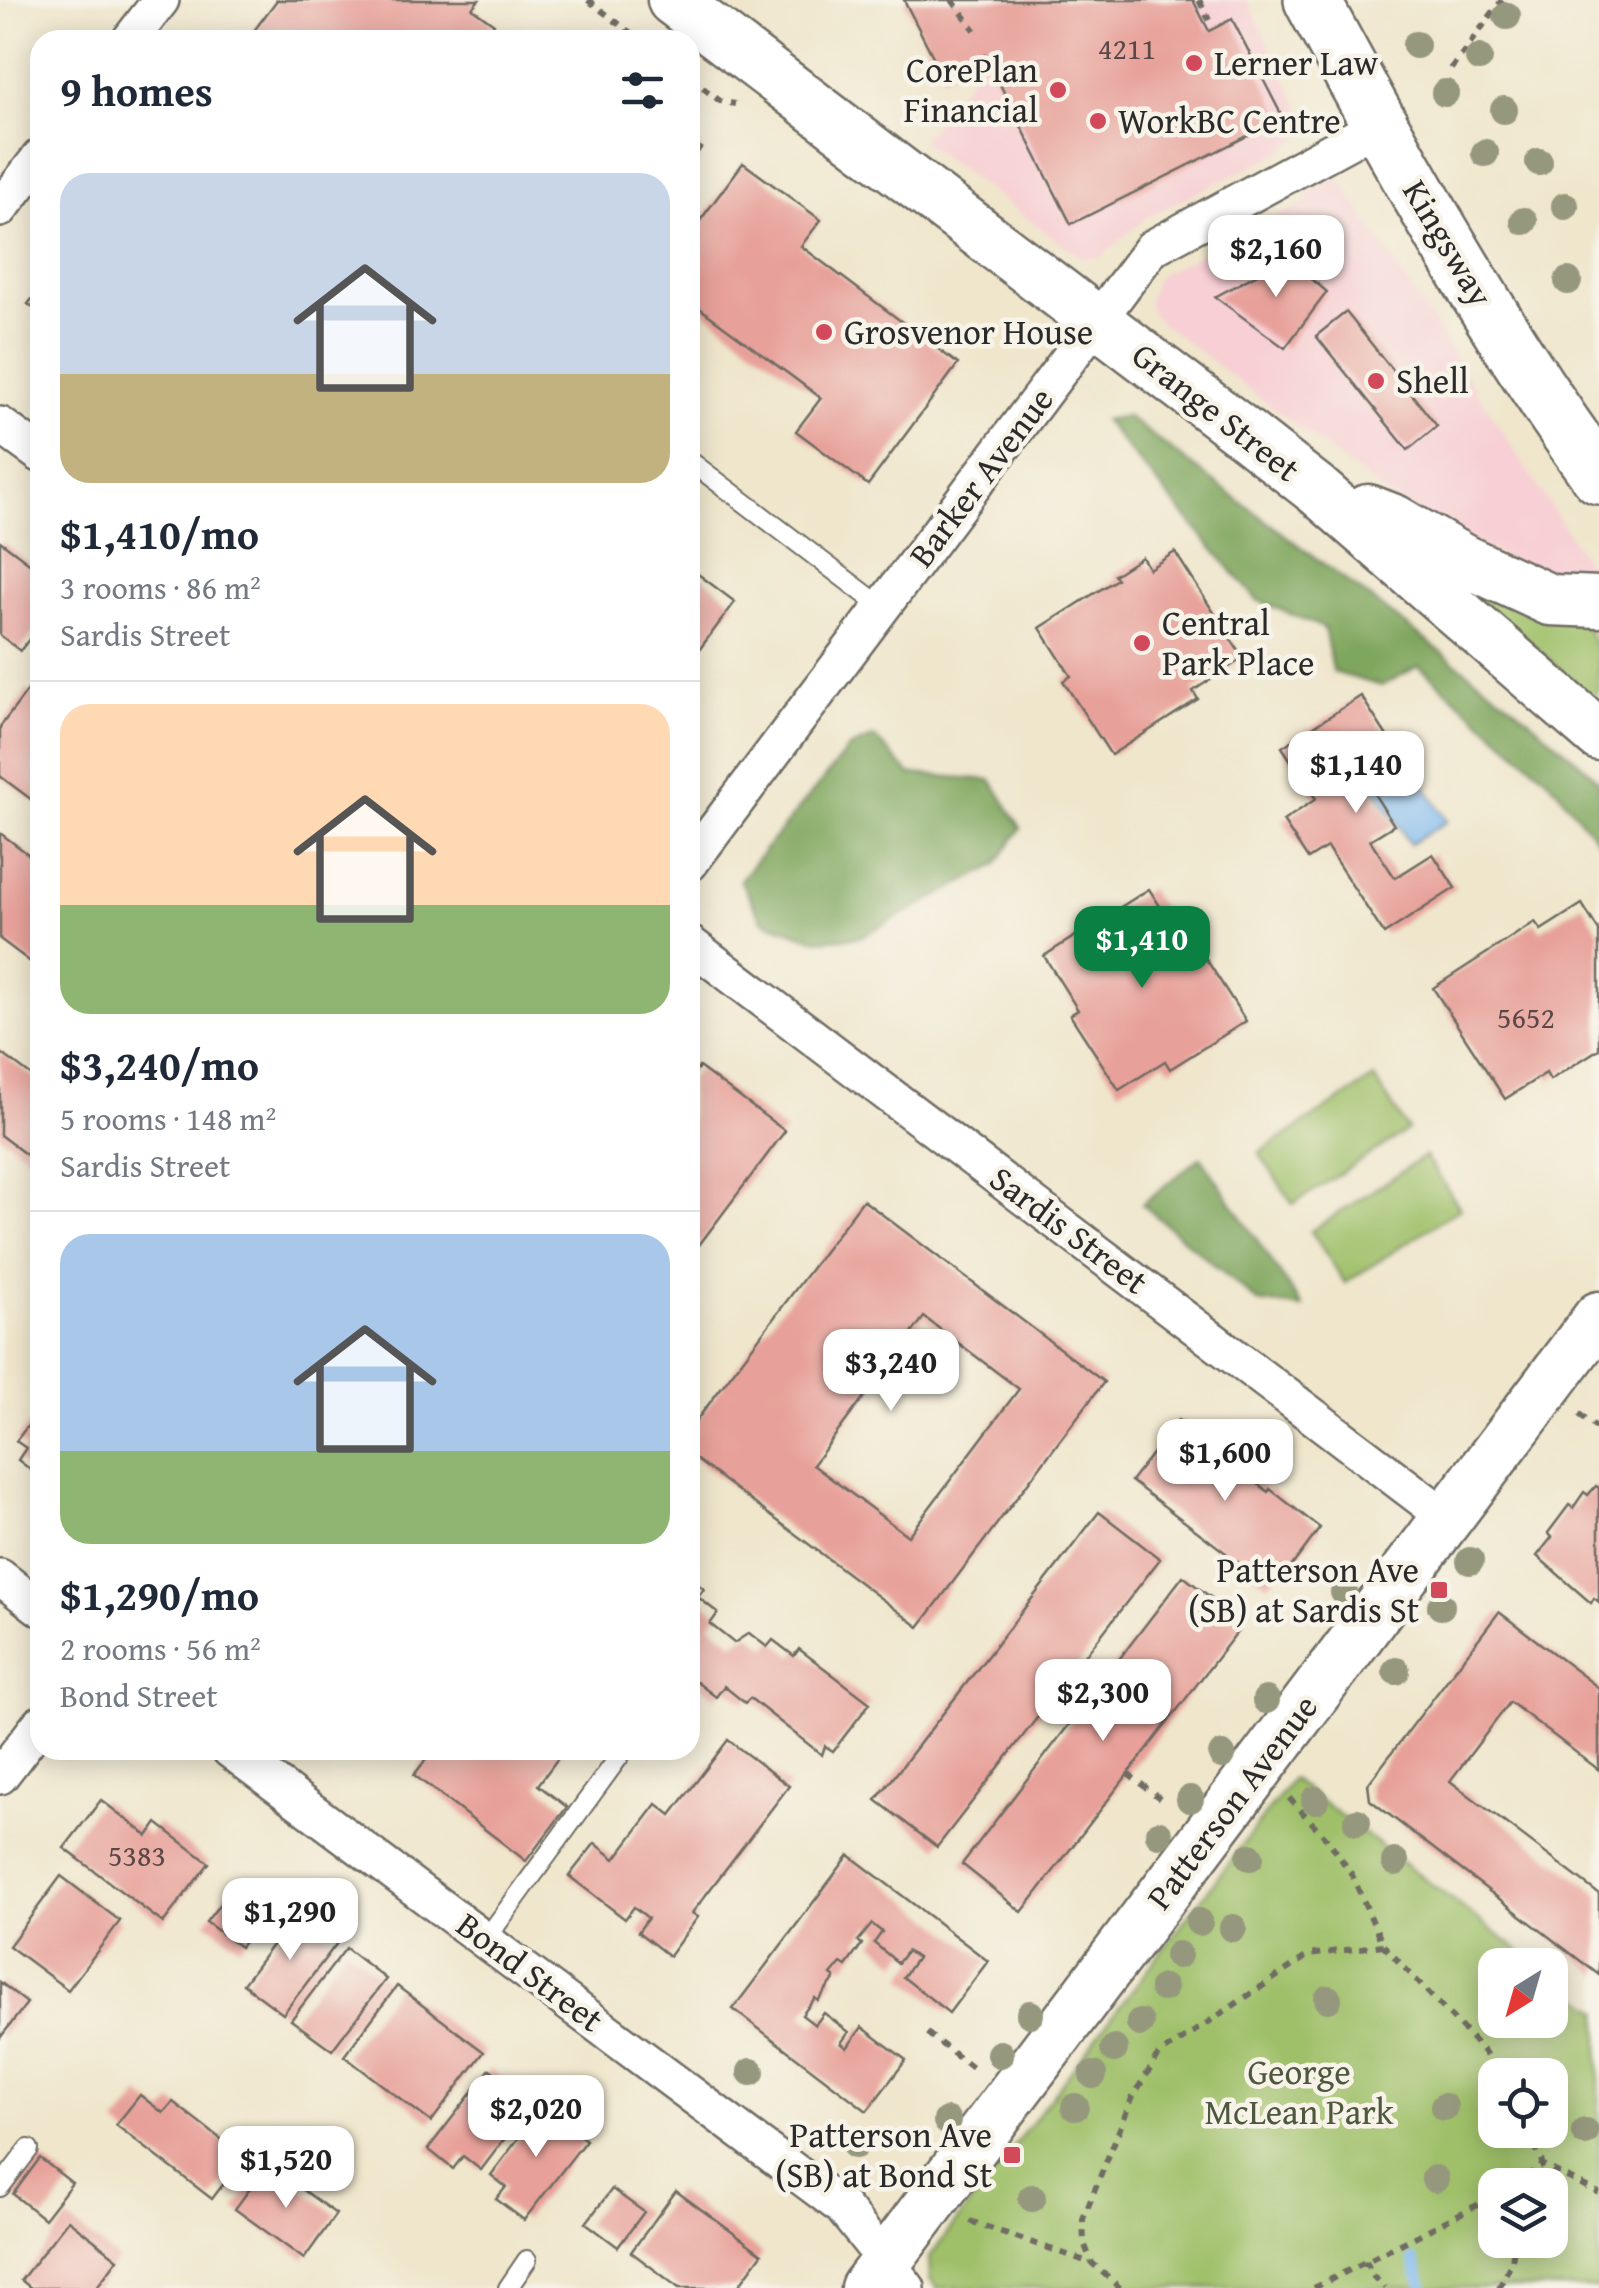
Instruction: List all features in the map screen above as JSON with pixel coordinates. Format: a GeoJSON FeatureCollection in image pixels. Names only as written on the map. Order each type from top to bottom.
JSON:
{"type":"FeatureCollection","features":[{"type":"Feature","properties":{"kind":"main road","name":"Kingsway"},"geometry":{"type":"LineString","coordinates":[[1312,0],[1443,240],[1599,476]]}},
{"type":"Feature","properties":{"kind":"street"},"geometry":{"type":"LineString","coordinates":[[139,30],[161,0]]}},
{"type":"Feature","properties":{"kind":"street","name":"Grange Street"},"geometry":{"type":"LineString","coordinates":[[673,0],[1317,490],[1599,735]]}},
{"type":"Feature","properties":{"kind":"street","name":"Barker Avenue"},"geometry":{"type":"LineString","coordinates":[[700,850],[1152,248],[1379,125]]}},
{"type":"Feature","properties":{"kind":"street"},"geometry":{"type":"LineString","coordinates":[[0,210],[30,170]]}},
{"type":"Feature","properties":{"kind":"street"},"geometry":{"type":"LineString","coordinates":[[0,425],[30,447]]}},
{"type":"Feature","properties":{"kind":"street"},"geometry":{"type":"LineString","coordinates":[[1317,490],[1394,520],[1463,560],[1550,600],[1599,602]]}},
{"type":"Feature","properties":{"kind":"street","name":"Sardis Street"},"geometry":{"type":"LineString","coordinates":[[700,952],[1446,1517]]}},
{"type":"Feature","properties":{"kind":"street","name":"Patterson Avenue"},"geometry":{"type":"LineString","coordinates":[[886,2279],[1446,1517],[1599,1317]]}},
{"type":"Feature","properties":{"kind":"street"},"geometry":{"type":"LineString","coordinates":[[0,1578],[30,1600]]}},
{"type":"Feature","properties":{"kind":"street"},"geometry":{"type":"LineString","coordinates":[[0,1776],[30,1737]]}},
{"type":"Feature","properties":{"kind":"street","name":"Bond Street"},"geometry":{"type":"LineString","coordinates":[[244,1760],[842,2207],[886,2279]]}},
{"type":"Feature","properties":{"kind":"lane"},"geometry":{"type":"LineString","coordinates":[[700,470],[882,607]]}},
{"type":"Feature","properties":{"kind":"lane"},"geometry":{"type":"LineString","coordinates":[[486,1939],[617,1760]]}},
{"type":"Feature","properties":{"kind":"lane"},"geometry":{"type":"LineString","coordinates":[[0,2187],[29,2149]]}},
{"type":"Feature","properties":{"kind":"lane"},"geometry":{"type":"LineString","coordinates":[[508,2288],[527,2260]]}},
{"type":"Feature","properties":{"kind":"path"},"geometry":{"type":"LineString","coordinates":[[588,0],[627,30]]}},
{"type":"Feature","properties":{"kind":"path"},"geometry":{"type":"LineString","coordinates":[[952,0],[975,30]]}},
{"type":"Feature","properties":{"kind":"path"},"geometry":{"type":"LineString","coordinates":[[1199,0],[1209,20]]}},
{"type":"Feature","properties":{"kind":"path"},"geometry":{"type":"LineString","coordinates":[[1451,69],[1502,1]]}},
{"type":"Feature","properties":{"kind":"path"},"geometry":{"type":"LineString","coordinates":[[700,86],[720,101],[731,101],[741,109]]}},
{"type":"Feature","properties":{"kind":"path"},"geometry":{"type":"LineString","coordinates":[[1574,1411],[1599,1429]]}},
{"type":"Feature","properties":{"kind":"path"},"geometry":{"type":"LineString","coordinates":[[1128,1774],[1165,1802]]}},
{"type":"Feature","properties":{"kind":"path"},"geometry":{"type":"LineString","coordinates":[[1284,1794],[1329,1842],[1352,1875],[1383,1944],[1489,2058]]}},
{"type":"Feature","properties":{"kind":"path"},"geometry":{"type":"LineString","coordinates":[[1092,2264],[1084,2243],[1083,2219],[1134,2096],[1160,2055],[1309,1955],[1383,1944]]}},
{"type":"Feature","properties":{"kind":"path"},"geometry":{"type":"LineString","coordinates":[[927,2032],[981,2074]]}},
{"type":"Feature","properties":{"kind":"path"},"geometry":{"type":"LineString","coordinates":[[1536,2148],[1543,2165],[1599,2193]]}},
{"type":"Feature","properties":{"kind":"path"},"geometry":{"type":"LineString","coordinates":[[1538,2168],[1543,2165]]}},
{"type":"Feature","properties":{"kind":"path"},"geometry":{"type":"LineString","coordinates":[[1314,2288],[1478,2205]]}},
{"type":"Feature","properties":{"kind":"path"},"geometry":{"type":"LineString","coordinates":[[964,2219],[1092,2264],[1120,2288]]}},
{"type":"Feature","properties":{"kind":"path"},"geometry":{"type":"LineString","coordinates":[[1499,2288],[1512,2258]]}},
{"type":"Feature","properties":{"kind":"path"},"geometry":{"type":"LineString","coordinates":[[1366,2261],[1372,2275],[1385,2288]]}},
{"type":"Feature","properties":{"kind":"shaded area"},"geometry":{"type":"Polygon","coordinates":[[[992,0],[1247,0],[1302,112],[1301,135],[1282,151],[1145,218],[1100,258],[1082,258],[921,141],[1005,30],[992,0]]]}},
{"type":"Feature","properties":{"kind":"shaded area"},"geometry":{"type":"Polygon","coordinates":[[[1326,176],[1343,183],[1597,579],[1570,587],[1414,516],[1154,317],[1148,302],[1155,280],[1162,273],[1306,202],[1312,184],[1326,176]]]}},
{"type":"Feature","properties":{"kind":"green space"},"geometry":{"type":"Polygon","coordinates":[[[1126,416],[1516,708],[1590,772],[1599,782],[1599,842],[1548,779],[1419,666],[1381,686],[1333,672],[1324,628],[1257,600],[1103,420],[1126,416]]]}},
{"type":"Feature","properties":{"kind":"green space"},"geometry":{"type":"Polygon","coordinates":[[[1464,586],[1586,625],[1599,655],[1599,691],[1593,698],[1464,586]]]}},
{"type":"Feature","properties":{"kind":"green space"},"geometry":{"type":"Polygon","coordinates":[[[874,737],[910,774],[991,780],[1021,828],[996,865],[860,937],[817,940],[763,921],[740,880],[849,748],[874,737]]]}},
{"type":"Feature","properties":{"kind":"green space"},"geometry":{"type":"Polygon","coordinates":[[[1374,1078],[1408,1130],[1293,1204],[1259,1153],[1374,1078]]]}},
{"type":"Feature","properties":{"kind":"green space"},"geometry":{"type":"Polygon","coordinates":[[[1425,1156],[1460,1208],[1345,1283],[1311,1231],[1425,1156]]]}},
{"type":"Feature","properties":{"kind":"green space"},"geometry":{"type":"Polygon","coordinates":[[[1201,1157],[1303,1308],[1258,1302],[1142,1204],[1201,1157]]]}},
{"type":"Feature","properties":{"kind":"green space","name":"George McLean Park"},"geometry":{"type":"Polygon","coordinates":[[[1292,1779],[1516,1948],[1478,1948],[1478,2038],[1568,2038],[1568,1988],[1599,2011],[1599,2288],[937,2288],[930,2279],[929,2258],[1292,1779]]]}},
{"type":"Feature","properties":{"kind":"water"},"geometry":{"type":"Polygon","coordinates":[[[1401,748],[1447,821],[1410,844],[1371,782],[1375,764],[1401,748]]]}},
{"type":"Feature","properties":{"kind":"building"},"geometry":{"type":"Polygon","coordinates":[[[277,0],[479,0],[472,8],[494,24],[490,30],[254,30],[277,0]]]}},
{"type":"Feature","properties":{"kind":"building"},"geometry":{"type":"Polygon","coordinates":[[[904,0],[1193,0],[1209,31],[1232,19],[1283,118],[1071,224],[985,55],[943,76],[904,0]]]}},
{"type":"Feature","properties":{"kind":"building","name":"Grosvenor House"},"geometry":{"type":"Polygon","coordinates":[[[743,163],[821,220],[801,246],[958,364],[868,485],[796,431],[821,398],[700,308],[700,221],[743,163]]]}},
{"type":"Feature","properties":{"kind":"building"},"geometry":{"type":"Polygon","coordinates":[[[1287,258],[1327,292],[1285,348],[1215,297],[1287,258]]]}},
{"type":"Feature","properties":{"kind":"building"},"geometry":{"type":"Polygon","coordinates":[[[1346,312],[1437,426],[1408,450],[1316,336],[1346,312]]]}},
{"type":"Feature","properties":{"kind":"building"},"geometry":{"type":"Polygon","coordinates":[[[0,541],[30,564],[30,638],[20,651],[0,635],[0,541]]]}},
{"type":"Feature","properties":{"kind":"building","name":"Central Park Place"},"geometry":{"type":"Polygon","coordinates":[[[1175,552],[1243,658],[1193,691],[1198,699],[1111,755],[1063,681],[1071,676],[1040,628],[1117,579],[1114,575],[1142,557],[1149,569],[1175,552]]]}},
{"type":"Feature","properties":{"kind":"building"},"geometry":{"type":"Polygon","coordinates":[[[700,576],[735,602],[700,649],[700,576]]]}},
{"type":"Feature","properties":{"kind":"building"},"geometry":{"type":"Polygon","coordinates":[[[30,692],[30,798],[0,776],[0,727],[30,692]]]}},
{"type":"Feature","properties":{"kind":"building"},"geometry":{"type":"Polygon","coordinates":[[[1361,696],[1392,744],[1357,767],[1394,825],[1370,840],[1395,878],[1433,854],[1455,888],[1384,934],[1327,847],[1308,859],[1283,821],[1316,799],[1282,747],[1361,696]]]}},
{"type":"Feature","properties":{"kind":"building"},"geometry":{"type":"Polygon","coordinates":[[[0,833],[30,856],[30,962],[0,939],[0,833]]]}},
{"type":"Feature","properties":{"kind":"building"},"geometry":{"type":"Polygon","coordinates":[[[1149,889],[1183,942],[1192,937],[1246,1021],[1170,1069],[1165,1061],[1119,1090],[1070,1015],[1078,1010],[1044,956],[1149,889]]]}},
{"type":"Feature","properties":{"kind":"building"},"geometry":{"type":"Polygon","coordinates":[[[1582,904],[1599,931],[1599,1049],[1550,1080],[1546,1073],[1505,1099],[1433,988],[1535,922],[1541,930],[1582,904]]]}},
{"type":"Feature","properties":{"kind":"building"},"geometry":{"type":"Polygon","coordinates":[[[0,1052],[30,1074],[30,1158],[0,1135],[0,1052]]]}},
{"type":"Feature","properties":{"kind":"building"},"geometry":{"type":"Polygon","coordinates":[[[700,1068],[785,1131],[700,1244],[700,1068]]]}},
{"type":"Feature","properties":{"kind":"building"},"geometry":{"type":"Polygon","coordinates":[[[863,1200],[1104,1382],[919,1627],[700,1463],[700,1416],[863,1200]],[[924,1317],[813,1465],[908,1536],[1019,1389],[924,1317]]]}},
{"type":"Feature","properties":{"kind":"building"},"geometry":{"type":"Polygon","coordinates":[[[1178,1420],[1320,1528],[1288,1571],[1282,1567],[1268,1585],[1131,1481],[1178,1420]]]}},
{"type":"Feature","properties":{"kind":"building"},"geometry":{"type":"Polygon","coordinates":[[[30,1423],[30,1469],[18,1460],[26,1448],[16,1441],[30,1423]]]}},
{"type":"Feature","properties":{"kind":"building"},"geometry":{"type":"Polygon","coordinates":[[[1596,1486],[1599,1602],[1594,1598],[1591,1603],[1537,1556],[1569,1505],[1573,1508],[1584,1492],[1588,1495],[1596,1486]]]}},
{"type":"Feature","properties":{"kind":"building"},"geometry":{"type":"Polygon","coordinates":[[[1099,1512],[1160,1559],[937,1847],[876,1800],[1099,1512]]]}},
{"type":"Feature","properties":{"kind":"building"},"geometry":{"type":"Polygon","coordinates":[[[1183,1576],[1244,1623],[1022,1912],[962,1864],[1183,1576]]]}},
{"type":"Feature","properties":{"kind":"building"},"geometry":{"type":"Polygon","coordinates":[[[700,1599],[718,1613],[710,1624],[734,1643],[749,1633],[767,1647],[773,1640],[794,1656],[799,1649],[870,1703],[833,1751],[825,1746],[822,1755],[750,1698],[745,1703],[724,1686],[716,1697],[700,1685],[700,1599]]]}},
{"type":"Feature","properties":{"kind":"building"},"geometry":{"type":"Polygon","coordinates":[[[1499,1612],[1599,1688],[1599,1770],[1510,1702],[1450,1781],[1599,1894],[1599,1975],[1370,1800],[1368,1784],[1499,1612]]]}},
{"type":"Feature","properties":{"kind":"building"},"geometry":{"type":"Polygon","coordinates":[[[728,1740],[789,1786],[692,1913],[698,1917],[669,1956],[638,1932],[648,1918],[634,1907],[625,1919],[569,1876],[595,1843],[615,1859],[657,1804],[671,1815],[728,1740]]]}},
{"type":"Feature","properties":{"kind":"building"},"geometry":{"type":"Polygon","coordinates":[[[425,1760],[557,1760],[538,1785],[567,1807],[526,1861],[414,1775],[425,1760]]]}},
{"type":"Feature","properties":{"kind":"building"},"geometry":{"type":"Polygon","coordinates":[[[101,1800],[148,1836],[157,1823],[209,1863],[163,1923],[64,1848],[101,1800]]]}},
{"type":"Feature","properties":{"kind":"building"},"geometry":{"type":"Polygon","coordinates":[[[849,1855],[988,1961],[949,2013],[903,1977],[917,1958],[907,1951],[898,1963],[874,1943],[882,1932],[872,1924],[858,1941],[862,1944],[846,1966],[841,1963],[818,2001],[815,1998],[802,2015],[815,2025],[824,2013],[849,2032],[841,2043],[847,2048],[862,2027],[906,2060],[867,2111],[733,2009],[849,1855]]]}},
{"type":"Feature","properties":{"kind":"building"},"geometry":{"type":"Polygon","coordinates":[[[61,1876],[120,1921],[68,1990],[9,1946],[61,1876]]]}},
{"type":"Feature","properties":{"kind":"building"},"geometry":{"type":"Polygon","coordinates":[[[232,1888],[265,1914],[240,1947],[206,1922],[232,1888]]]}},
{"type":"Feature","properties":{"kind":"building"},"geometry":{"type":"Polygon","coordinates":[[[296,1913],[337,1943],[283,2014],[243,1984],[296,1913]]]}},
{"type":"Feature","properties":{"kind":"building"},"geometry":{"type":"Polygon","coordinates":[[[346,1948],[386,1979],[332,2050],[291,2020],[346,1948]]]}},
{"type":"Feature","properties":{"kind":"building"},"geometry":{"type":"Polygon","coordinates":[[[0,1982],[27,2003],[0,2038],[0,1982]]]}},
{"type":"Feature","properties":{"kind":"building"},"geometry":{"type":"Polygon","coordinates":[[[397,1986],[484,2052],[431,2122],[344,2056],[397,1986]]]}},
{"type":"Feature","properties":{"kind":"building"},"geometry":{"type":"Polygon","coordinates":[[[490,2069],[512,2086],[518,2082],[537,2096],[481,2170],[463,2156],[453,2169],[428,2149],[490,2069]]]}},
{"type":"Feature","properties":{"kind":"building"},"geometry":{"type":"Polygon","coordinates":[[[140,2095],[163,2113],[173,2102],[244,2157],[212,2199],[116,2125],[140,2095]]]}},
{"type":"Feature","properties":{"kind":"building"},"geometry":{"type":"Polygon","coordinates":[[[547,2100],[566,2116],[562,2122],[586,2140],[524,2220],[496,2199],[506,2187],[491,2175],[547,2100]]]}},
{"type":"Feature","properties":{"kind":"building"},"geometry":{"type":"Polygon","coordinates":[[[40,2158],[72,2183],[44,2219],[13,2194],[40,2158]]]}},
{"type":"Feature","properties":{"kind":"building"},"geometry":{"type":"Polygon","coordinates":[[[268,2164],[336,2214],[304,2259],[235,2209],[268,2164]]]}},
{"type":"Feature","properties":{"kind":"building"},"geometry":{"type":"Polygon","coordinates":[[[612,2189],[644,2212],[618,2247],[586,2223],[612,2189]]]}},
{"type":"Feature","properties":{"kind":"building"},"geometry":{"type":"Polygon","coordinates":[[[676,2191],[762,2254],[737,2288],[679,2288],[631,2252],[676,2191]]]}},
{"type":"Feature","properties":{"kind":"building"},"geometry":{"type":"Polygon","coordinates":[[[68,2220],[118,2259],[96,2288],[31,2288],[21,2280],[68,2220]]]}},
{"type":"Feature","properties":{"kind":"waterway"},"geometry":{"type":"LineString","coordinates":[[1413,2260],[1423,2288]]}},
{"type":"Feature","properties":{"kind":"place","name":"Lerner Law"},"geometry":{"type":"Point","coordinates":[1194,63]}},
{"type":"Feature","properties":{"kind":"place","name":"CorePlan Financial"},"geometry":{"type":"Point","coordinates":[1058,90]}},
{"type":"Feature","properties":{"kind":"place","name":"WorkBC Centre"},"geometry":{"type":"Point","coordinates":[1098,121]}},
{"type":"Feature","properties":{"kind":"place","name":"Grosvenor House"},"geometry":{"type":"Point","coordinates":[824,332]}},
{"type":"Feature","properties":{"kind":"place","name":"Shell"},"geometry":{"type":"Point","coordinates":[1376,381]}},
{"type":"Feature","properties":{"kind":"place","name":"Central Park Place"},"geometry":{"type":"Point","coordinates":[1142,643]}},
{"type":"Feature","properties":{"kind":"place","name":"Patterson Ave (SB) at Sardis St"},"geometry":{"type":"Point","coordinates":[1439,1590]}},
{"type":"Feature","properties":{"kind":"place","name":"Patterson Ave (SB) at Bond St"},"geometry":{"type":"Point","coordinates":[1012,2155]}}]}
